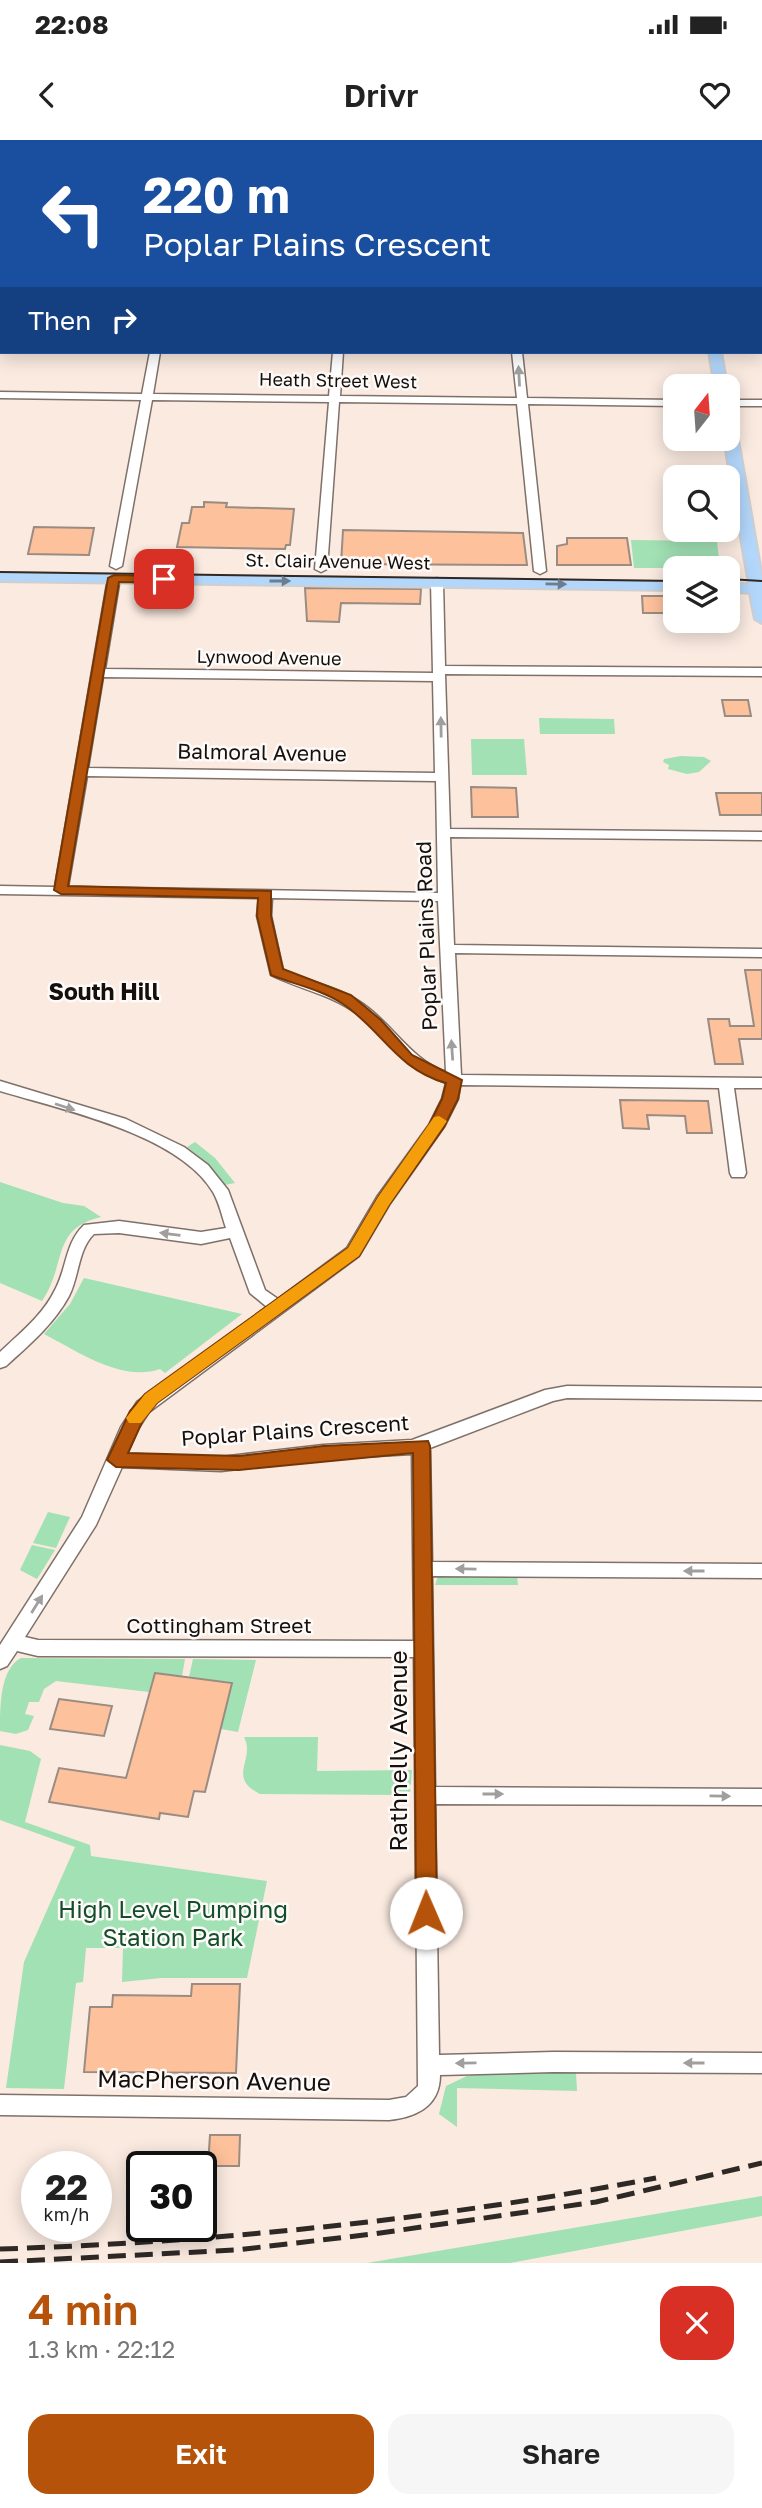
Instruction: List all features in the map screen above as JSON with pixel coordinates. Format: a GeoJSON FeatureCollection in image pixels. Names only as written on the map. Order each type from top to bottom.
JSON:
{"type":"FeatureCollection","features":[{"type":"Feature","properties":{"kind":"main road"},"geometry":{"type":"LineString","coordinates":[[715,354],[719,374]]}},
{"type":"Feature","properties":{"kind":"main road"},"geometry":{"type":"LineString","coordinates":[[734,452],[758,582],[762,619]]}},
{"type":"Feature","properties":{"kind":"main road","name":"St. Clair Avenue West"},"geometry":{"type":"LineString","coordinates":[[0,565],[115,572],[663,586]]}},
{"type":"Feature","properties":{"kind":"main road","name":"St. Clair Avenue West"},"geometry":{"type":"LineString","coordinates":[[244,574],[321,569],[663,573]]}},
{"type":"Feature","properties":{"kind":"main road","name":"St. Clair Avenue West"},"geometry":{"type":"LineString","coordinates":[[0,577],[115,572]]}},
{"type":"Feature","properties":{"kind":"main road"},"geometry":{"type":"LineString","coordinates":[[740,577],[758,582]]}},
{"type":"Feature","properties":{"kind":"main road"},"geometry":{"type":"LineString","coordinates":[[740,585],[758,582]]}},
{"type":"Feature","properties":{"kind":"street"},"geometry":{"type":"LineString","coordinates":[[61,890],[155,354]]}},
{"type":"Feature","properties":{"kind":"street"},"geometry":{"type":"LineString","coordinates":[[321,569],[338,354]]}},
{"type":"Feature","properties":{"kind":"street"},"geometry":{"type":"LineString","coordinates":[[517,354],[540,571]]}},
{"type":"Feature","properties":{"kind":"street","name":"Heath Street West"},"geometry":{"type":"LineString","coordinates":[[0,395],[663,402]]}},
{"type":"Feature","properties":{"kind":"street"},"geometry":{"type":"LineString","coordinates":[[740,403],[762,403]]}},
{"type":"Feature","properties":{"kind":"street","name":"Poplar Plains Road"},"geometry":{"type":"LineString","coordinates":[[0,1661],[90,1520],[136,1416],[151,1399],[353,1252],[383,1201],[436,1127],[450,1099],[454,1080],[445,897],[437,582]]}},
{"type":"Feature","properties":{"kind":"street","name":"Lynwood Avenue"},"geometry":{"type":"LineString","coordinates":[[97,673],[762,672]]}},
{"type":"Feature","properties":{"kind":"street","name":"Balmoral Avenue"},"geometry":{"type":"LineString","coordinates":[[81,772],[442,777]]}},
{"type":"Feature","properties":{"kind":"street"},"geometry":{"type":"LineString","coordinates":[[445,833],[762,836]]}},
{"type":"Feature","properties":{"kind":"street"},"geometry":{"type":"LineString","coordinates":[[0,890],[445,897]]}},
{"type":"Feature","properties":{"kind":"street"},"geometry":{"type":"LineString","coordinates":[[266,894],[264,916],[276,972],[346,999],[376,1023],[407,1058],[437,1075],[454,1080],[762,1083]]}},
{"type":"Feature","properties":{"kind":"street"},"geometry":{"type":"LineString","coordinates":[[449,949],[762,953]]}},
{"type":"Feature","properties":{"kind":"street"},"geometry":{"type":"LineString","coordinates":[[726,1083],[738,1172]]}},
{"type":"Feature","properties":{"kind":"street"},"geometry":{"type":"LineString","coordinates":[[0,1086],[137,1130],[189,1155],[210,1174],[237,1231],[258,1293],[277,1306]]}},
{"type":"Feature","properties":{"kind":"street"},"geometry":{"type":"LineString","coordinates":[[0,1362],[55,1305],[67,1285],[78,1244],[90,1229],[118,1227],[201,1238],[237,1231]]}},
{"type":"Feature","properties":{"kind":"street","name":"Poplar Plains Crescent"},"geometry":{"type":"LineString","coordinates":[[116,1460],[239,1463],[323,1452],[422,1446],[559,1394],[762,1394]]}},
{"type":"Feature","properties":{"kind":"street","name":"Rathnelly Avenue"},"geometry":{"type":"LineString","coordinates":[[422,1446],[429,2087],[424,2098]]}},
{"type":"Feature","properties":{"kind":"street"},"geometry":{"type":"LineString","coordinates":[[424,1569],[762,1572]]}},
{"type":"Feature","properties":{"kind":"street","name":"Cottingham Street"},"geometry":{"type":"LineString","coordinates":[[13,1642],[38,1648],[424,1649]]}},
{"type":"Feature","properties":{"kind":"street"},"geometry":{"type":"LineString","coordinates":[[425,1798],[441,1794],[762,1797]]}},
{"type":"Feature","properties":{"kind":"street"},"geometry":{"type":"LineString","coordinates":[[428,2065],[553,2062],[762,2063]]}},
{"type":"Feature","properties":{"kind":"street","name":"MacPherson Avenue"},"geometry":{"type":"LineString","coordinates":[[0,2105],[389,2110],[415,2105],[424,2098]]}},
{"type":"Feature","properties":{"kind":"green space"},"geometry":{"type":"Polygon","coordinates":[[[631,540],[717,542],[719,556],[663,556],[663,568],[634,568],[631,540]]]}},
{"type":"Feature","properties":{"kind":"green space"},"geometry":{"type":"Polygon","coordinates":[[[539,718],[614,719],[615,734],[540,734],[539,718]]]}},
{"type":"Feature","properties":{"kind":"green space"},"geometry":{"type":"Polygon","coordinates":[[[471,739],[524,739],[527,775],[472,775],[471,739]]]}},
{"type":"Feature","properties":{"kind":"green space"},"geometry":{"type":"Polygon","coordinates":[[[681,756],[704,757],[711,761],[699,772],[687,774],[668,769],[669,765],[663,762],[664,759],[681,756]]]}},
{"type":"Feature","properties":{"kind":"green space"},"geometry":{"type":"Polygon","coordinates":[[[195,1142],[215,1158],[235,1183],[225,1185],[207,1163],[187,1147],[195,1142]]]}},
{"type":"Feature","properties":{"kind":"green space"},"geometry":{"type":"Polygon","coordinates":[[[0,1182],[63,1203],[84,1206],[101,1217],[85,1222],[67,1239],[50,1287],[42,1301],[0,1283],[0,1182]]]}},
{"type":"Feature","properties":{"kind":"green space"},"geometry":{"type":"Polygon","coordinates":[[[84,1278],[242,1314],[165,1373],[160,1369],[130,1372],[100,1363],[44,1334],[70,1304],[84,1278]]]}},
{"type":"Feature","properties":{"kind":"green space"},"geometry":{"type":"Polygon","coordinates":[[[48,1512],[70,1517],[56,1548],[33,1543],[48,1512]]]}},
{"type":"Feature","properties":{"kind":"green space"},"geometry":{"type":"Polygon","coordinates":[[[32,1545],[55,1550],[37,1579],[20,1570],[32,1545]]]}},
{"type":"Feature","properties":{"kind":"green space"},"geometry":{"type":"Polygon","coordinates":[[[438,1576],[517,1576],[518,1585],[435,1585],[438,1576]]]}},
{"type":"Feature","properties":{"kind":"green space"},"geometry":{"type":"Polygon","coordinates":[[[21,1658],[185,1659],[182,1676],[155,1673],[149,1692],[56,1681],[44,1689],[39,1702],[29,1702],[25,1714],[34,1716],[28,1730],[16,1734],[0,1731],[0,1711],[5,1679],[14,1663],[21,1658]]]}},
{"type":"Feature","properties":{"kind":"green space"},"geometry":{"type":"Polygon","coordinates":[[[193,1659],[256,1660],[238,1732],[221,1729],[232,1683],[189,1677],[193,1659]]]}},
{"type":"Feature","properties":{"kind":"green space"},"geometry":{"type":"Polygon","coordinates":[[[244,1737],[318,1737],[317,1771],[412,1770],[411,1784],[408,1787],[411,1791],[402,1795],[260,1794],[250,1788],[243,1775],[247,1753],[244,1737]]]}},
{"type":"Feature","properties":{"kind":"green space","name":"High Level Pumping Station Park"},"geometry":{"type":"Polygon","coordinates":[[[0,1745],[30,1751],[41,1759],[25,1822],[90,1845],[91,1856],[267,1881],[247,1978],[161,1978],[122,1982],[123,1948],[86,1948],[83,1982],[76,1983],[64,2089],[6,2088],[24,1962],[75,1847],[0,1820],[0,1745]]]}},
{"type":"Feature","properties":{"kind":"green space"},"geometry":{"type":"Polygon","coordinates":[[[485,2073],[576,2073],[577,2091],[457,2088],[457,2127],[439,2114],[446,2086],[467,2076],[485,2073]]]}},
{"type":"Feature","properties":{"kind":"green space"},"geometry":{"type":"Polygon","coordinates":[[[762,2196],[762,2216],[510,2263],[367,2263],[762,2196]]]}},
{"type":"Feature","properties":{"kind":"building"},"geometry":{"type":"Polygon","coordinates":[[[204,502],[227,503],[226,507],[294,509],[290,545],[286,545],[285,549],[177,547],[182,523],[189,523],[192,507],[204,507],[204,502]]]}},
{"type":"Feature","properties":{"kind":"building"},"geometry":{"type":"Polygon","coordinates":[[[34,527],[94,528],[89,555],[28,554],[34,527]]]}},
{"type":"Feature","properties":{"kind":"building"},"geometry":{"type":"Polygon","coordinates":[[[343,530],[523,533],[527,565],[341,564],[343,530]]]}},
{"type":"Feature","properties":{"kind":"building"},"geometry":{"type":"Polygon","coordinates":[[[567,538],[627,538],[631,565],[557,565],[557,546],[567,544],[567,538]]]}},
{"type":"Feature","properties":{"kind":"building"},"geometry":{"type":"Polygon","coordinates":[[[305,588],[421,589],[420,604],[341,603],[339,622],[307,621],[305,588]]]}},
{"type":"Feature","properties":{"kind":"building"},"geometry":{"type":"Polygon","coordinates":[[[642,596],[663,596],[663,613],[643,613],[642,596]]]}},
{"type":"Feature","properties":{"kind":"building"},"geometry":{"type":"Polygon","coordinates":[[[722,700],[748,700],[751,716],[725,716],[722,700]]]}},
{"type":"Feature","properties":{"kind":"building"},"geometry":{"type":"Polygon","coordinates":[[[471,787],[516,788],[518,817],[472,817],[471,787]]]}},
{"type":"Feature","properties":{"kind":"building"},"geometry":{"type":"Polygon","coordinates":[[[716,793],[762,793],[762,815],[720,815],[716,793]]]}},
{"type":"Feature","properties":{"kind":"building"},"geometry":{"type":"Polygon","coordinates":[[[745,970],[762,970],[762,1039],[739,1039],[743,1064],[715,1064],[708,1019],[729,1019],[730,1026],[754,1026],[745,970]]]}},
{"type":"Feature","properties":{"kind":"building"},"geometry":{"type":"Polygon","coordinates":[[[620,1100],[708,1101],[712,1133],[687,1133],[685,1116],[647,1115],[649,1129],[623,1128],[620,1100]]]}},
{"type":"Feature","properties":{"kind":"building"},"geometry":{"type":"Polygon","coordinates":[[[155,1673],[232,1683],[205,1792],[194,1791],[188,1817],[160,1813],[159,1819],[49,1802],[59,1768],[126,1778],[155,1673]]]}},
{"type":"Feature","properties":{"kind":"building"},"geometry":{"type":"Polygon","coordinates":[[[59,1699],[112,1706],[104,1736],[50,1729],[59,1699]]]}},
{"type":"Feature","properties":{"kind":"building"},"geometry":{"type":"Polygon","coordinates":[[[192,1984],[240,1984],[236,2073],[84,2072],[90,2007],[112,2007],[113,1995],[191,1996],[192,1984]]]}},
{"type":"Feature","properties":{"kind":"building"},"geometry":{"type":"Polygon","coordinates":[[[210,2135],[240,2135],[239,2166],[217,2166],[217,2151],[209,2151],[210,2135]]]}},
{"type":"Feature","properties":{"kind":"tram line"},"geometry":{"type":"LineString","coordinates":[[0,572],[663,581]]}},
{"type":"Feature","properties":{"kind":"tram line"},"geometry":{"type":"LineString","coordinates":[[740,580],[762,581]]}},
{"type":"Feature","properties":{"kind":"railway"},"geometry":{"type":"LineString","coordinates":[[0,2262],[236,2250],[373,2234],[596,2202],[762,2163]]}},
{"type":"Feature","properties":{"kind":"railway"},"geometry":{"type":"LineString","coordinates":[[0,2249],[165,2241],[330,2226],[494,2205],[656,2178]]}},
{"type":"Feature","properties":{"kind":"slow traffic"},"geometry":{"type":"LineString","coordinates":[[135,1418],[151,1399],[353,1252],[369,1229],[383,1201],[422,1149],[439,1121]]}},
{"type":"Feature","properties":{"kind":"district","name":"South Hill"},"geometry":{"type":"Point","coordinates":[104,992]}},
{"type":"Feature","properties":{"kind":"route"},"geometry":{"type":"LineString","coordinates":[[164,579],[114,578],[61,890],[266,894],[264,916],[276,972],[346,999],[376,1023],[407,1058],[437,1075],[454,1080],[450,1099],[436,1127],[383,1201],[369,1229],[353,1252],[151,1399],[136,1416],[116,1460],[221,1464],[323,1452],[422,1446],[426,1913]]}}]}
